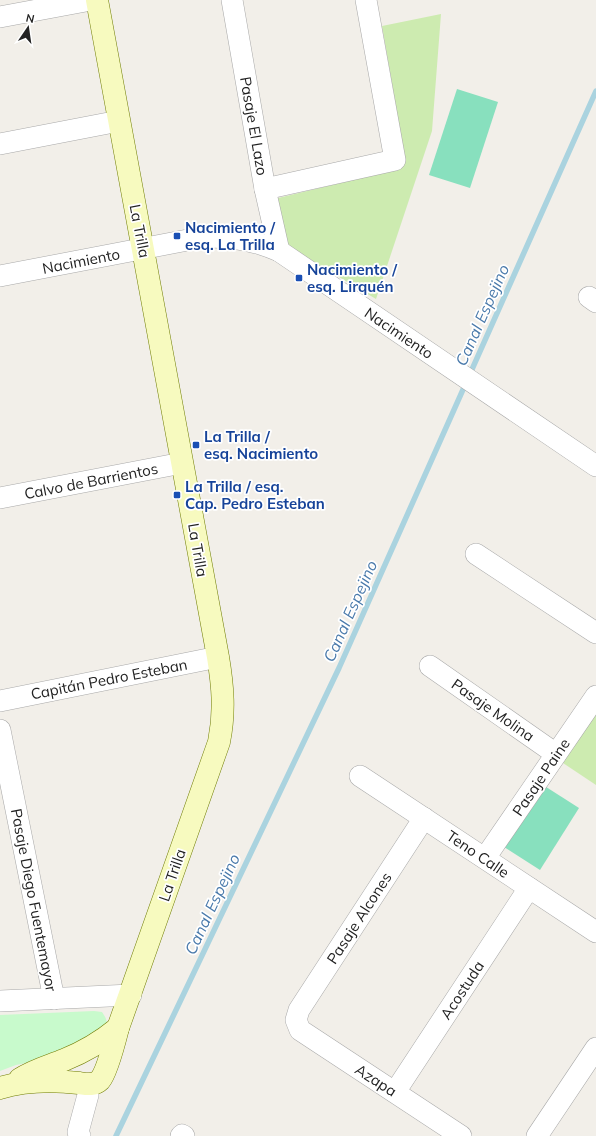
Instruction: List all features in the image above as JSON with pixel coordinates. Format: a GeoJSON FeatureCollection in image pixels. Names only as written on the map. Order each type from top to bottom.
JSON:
{"type":"FeatureCollection","features":[{"type":"Feature","properties":{"kind":"street"},"geometry":{"type":"LineString","coordinates":[[0,17],[91,0]]}},
{"type":"Feature","properties":{"kind":"street","name":"La Trilla"},"geometry":{"type":"LineString","coordinates":[[88,1084],[93,1084],[100,1080],[110,1057],[118,1028],[131,995],[219,742],[224,709],[218,657],[97,0]]}},
{"type":"Feature","properties":{"kind":"street","name":"Pasaje El Lazo"},"geometry":{"type":"LineString","coordinates":[[232,0],[265,189],[279,251]]}},
{"type":"Feature","properties":{"kind":"street"},"geometry":{"type":"LineString","coordinates":[[265,189],[395,160],[366,0]]}},
{"type":"Feature","properties":{"kind":"street"},"geometry":{"type":"LineString","coordinates":[[0,144],[119,121]]}},
{"type":"Feature","properties":{"kind":"street","name":"Nacimiento"},"geometry":{"type":"LineString","coordinates":[[0,276],[198,238],[228,237],[255,242],[279,251],[482,390],[593,458]]}},
{"type":"Feature","properties":{"kind":"street","name":"Calvo de Barrientos"},"geometry":{"type":"LineString","coordinates":[[0,498],[182,463]]}},
{"type":"Feature","properties":{"kind":"street"},"geometry":{"type":"LineString","coordinates":[[476,554],[596,633]]}},
{"type":"Feature","properties":{"kind":"street","name":"Capitán Pedro Esteban"},"geometry":{"type":"LineString","coordinates":[[0,701],[218,657]]}},
{"type":"Feature","properties":{"kind":"street","name":"Pasaje Molina"},"geometry":{"type":"LineString","coordinates":[[430,666],[556,754]]}},
{"type":"Feature","properties":{"kind":"street","name":"Pasaje Paine"},"geometry":{"type":"LineString","coordinates":[[485,858],[596,696]]}},
{"type":"Feature","properties":{"kind":"street","name":"Pasaje Diego Fuentemayor"},"geometry":{"type":"LineString","coordinates":[[0,730],[54,999]]}},
{"type":"Feature","properties":{"kind":"street","name":"Teno Calle"},"geometry":{"type":"LineString","coordinates":[[360,776],[596,932]]}},
{"type":"Feature","properties":{"kind":"street","name":"Pasaje Alcones"},"geometry":{"type":"LineString","coordinates":[[296,1020],[299,1010],[424,818]]}},
{"type":"Feature","properties":{"kind":"street","name":"Acostuda"},"geometry":{"type":"LineString","coordinates":[[395,1092],[529,888]]}},
{"type":"Feature","properties":{"kind":"street"},"geometry":{"type":"LineString","coordinates":[[0,1001],[131,995]]}},
{"type":"Feature","properties":{"kind":"street","name":"Azapa"},"geometry":{"type":"LineString","coordinates":[[296,1020],[300,1030],[461,1136]]}},
{"type":"Feature","properties":{"kind":"street"},"geometry":{"type":"LineString","coordinates":[[7,1086],[30,1073],[93,1047],[118,1028]]}},
{"type":"Feature","properties":{"kind":"street"},"geometry":{"type":"LineString","coordinates":[[537,1136],[594,1054]]}},
{"type":"Feature","properties":{"kind":"street"},"geometry":{"type":"LineString","coordinates":[[7,1086],[49,1081],[88,1084],[88,1095],[78,1132],[80,1136]]}},
{"type":"Feature","properties":{"kind":"green space"},"geometry":{"type":"Polygon","coordinates":[[[441,14],[432,131],[376,299],[287,246],[274,199],[390,171],[404,153],[382,26],[441,14]]]}},
{"type":"Feature","properties":{"kind":"green space"},"geometry":{"type":"Polygon","coordinates":[[[457,89],[498,102],[470,188],[429,175],[457,89]]]}},
{"type":"Feature","properties":{"kind":"green space"},"geometry":{"type":"Polygon","coordinates":[[[596,713],[596,785],[563,763],[596,713]]]}},
{"type":"Feature","properties":{"kind":"green space"},"geometry":{"type":"Polygon","coordinates":[[[543,785],[579,808],[540,870],[504,847],[543,785]]]}},
{"type":"Feature","properties":{"kind":"green space"},"geometry":{"type":"Polygon","coordinates":[[[94,1011],[102,1012],[104,1014],[107,1021],[106,1031],[36,1061],[16,1065],[0,1071],[0,1015],[94,1011]]]}},
{"type":"Feature","properties":{"kind":"waterway","name":"Canal Espejino"},"geometry":{"type":"LineString","coordinates":[[116,1136],[339,668],[596,91]]}},
{"type":"Feature","properties":{"kind":"place","name":"Nacimiento / esq. La Trilla"},"geometry":{"type":"Point","coordinates":[177,236]}},
{"type":"Feature","properties":{"kind":"place","name":"Nacimiento / esq. Lirquén"},"geometry":{"type":"Point","coordinates":[299,278]}},
{"type":"Feature","properties":{"kind":"place","name":"La Trilla / esq. Nacimiento"},"geometry":{"type":"Point","coordinates":[196,445]}},
{"type":"Feature","properties":{"kind":"place","name":"La Trilla / esq. Cap. Pedro Esteban"},"geometry":{"type":"Point","coordinates":[177,495]}}]}
